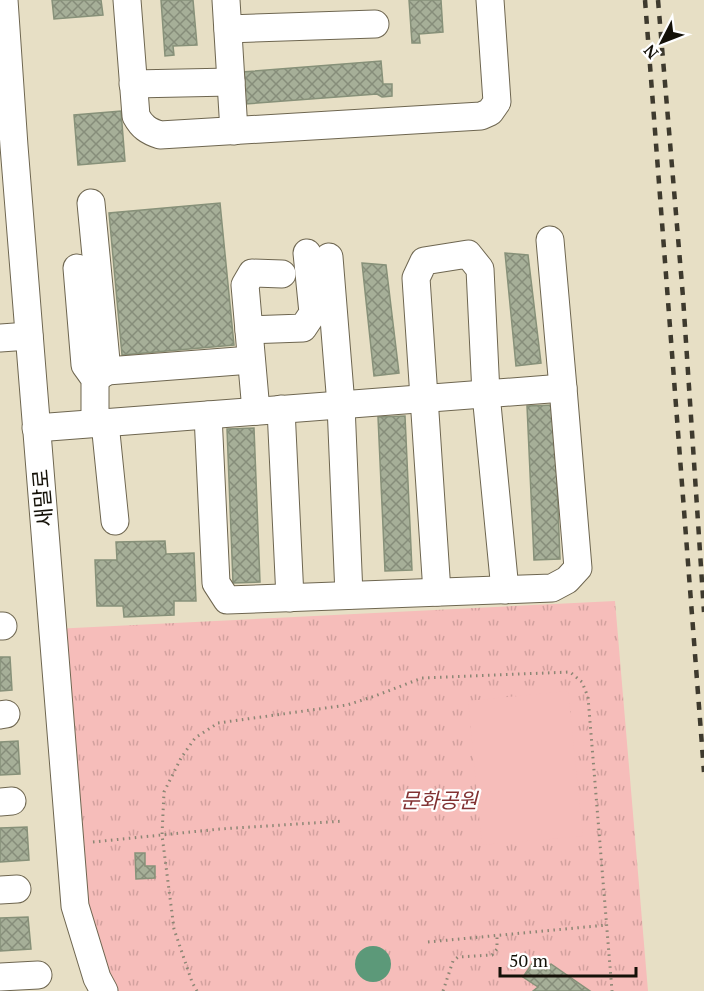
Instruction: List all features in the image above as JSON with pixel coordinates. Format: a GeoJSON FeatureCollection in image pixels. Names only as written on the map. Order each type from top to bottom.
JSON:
{"type":"FeatureCollection","features":[{"type":"Feature","properties":{"kind":"street","name":"새말로"},"geometry":{"type":"LineString","coordinates":[[4,0],[7,147],[29,336],[75,906],[97,978],[104,991]]}},
{"type":"Feature","properties":{"kind":"street"},"geometry":{"type":"LineString","coordinates":[[127,0],[136,116],[148,131],[160,135],[481,116],[490,112],[497,102],[490,0]]}},
{"type":"Feature","properties":{"kind":"street"},"geometry":{"type":"LineString","coordinates":[[226,0],[234,131]]}},
{"type":"Feature","properties":{"kind":"street"},"geometry":{"type":"LineString","coordinates":[[228,29],[375,24]]}},
{"type":"Feature","properties":{"kind":"street"},"geometry":{"type":"LineString","coordinates":[[133,84],[231,82]]}},
{"type":"Feature","properties":{"kind":"street"},"geometry":{"type":"LineString","coordinates":[[91,203],[101,375],[100,423],[115,521]]}},
{"type":"Feature","properties":{"kind":"street"},"geometry":{"type":"LineString","coordinates":[[208,415],[216,583],[228,600],[552,588],[567,580],[578,568],[550,240]]}},
{"type":"Feature","properties":{"kind":"street"},"geometry":{"type":"LineString","coordinates":[[249,330],[303,328],[313,313],[318,255],[341,405],[349,596]]}},
{"type":"Feature","properties":{"kind":"street"},"geometry":{"type":"LineString","coordinates":[[437,592],[416,278],[424,261],[468,255],[480,269],[486,394],[505,590]]}},
{"type":"Feature","properties":{"kind":"street"},"geometry":{"type":"LineString","coordinates":[[77,268],[85,365],[101,375],[251,360]]}},
{"type":"Feature","properties":{"kind":"street"},"geometry":{"type":"LineString","coordinates":[[282,274],[252,273],[245,285],[251,360],[268,410],[290,598]]}},
{"type":"Feature","properties":{"kind":"street"},"geometry":{"type":"LineString","coordinates":[[0,338],[29,336]]}},
{"type":"Feature","properties":{"kind":"street"},"geometry":{"type":"LineString","coordinates":[[36,428],[563,388]]}},
{"type":"Feature","properties":{"kind":"street"},"geometry":{"type":"LineString","coordinates":[[0,977],[38,975]]}},
{"type":"Feature","properties":{"kind":"path"},"geometry":{"type":"LineString","coordinates":[[197,991],[174,929],[162,835],[164,792],[181,758],[195,738],[218,723],[347,705],[422,678],[570,672],[582,682],[588,697],[612,991]]}},
{"type":"Feature","properties":{"kind":"path"},"geometry":{"type":"LineString","coordinates":[[70,844],[344,821]]}},
{"type":"Feature","properties":{"kind":"path"},"geometry":{"type":"LineString","coordinates":[[428,942],[607,925]]}},
{"type":"Feature","properties":{"kind":"path"},"geometry":{"type":"LineString","coordinates":[[443,991],[453,961],[458,957],[492,955],[498,949],[497,936]]}},
{"type":"Feature","properties":{"kind":"green space","name":"문화공원"},"geometry":{"type":"Polygon","coordinates":[[[615,601],[648,991],[104,991],[97,978],[53,629],[615,601]]]}},
{"type":"Feature","properties":{"kind":"green space"},"geometry":{"type":"Polygon","coordinates":[[[568,691],[583,836],[482,845],[468,701],[568,691]]]}},
{"type":"Feature","properties":{"kind":"shaded area"},"geometry":{"type":"Polygon","coordinates":[[[373,946],[386,951],[391,964],[386,977],[373,982],[360,977],[355,964],[360,951],[373,946]]]}},
{"type":"Feature","properties":{"kind":"building"},"geometry":{"type":"Polygon","coordinates":[[[52,0],[101,0],[103,15],[54,19],[52,0]]]}},
{"type":"Feature","properties":{"kind":"building"},"geometry":{"type":"Polygon","coordinates":[[[161,0],[193,0],[197,45],[173,46],[174,55],[165,56],[161,0]]]}},
{"type":"Feature","properties":{"kind":"building"},"geometry":{"type":"Polygon","coordinates":[[[409,0],[441,0],[443,32],[419,34],[420,43],[412,43],[409,0]]]}},
{"type":"Feature","properties":{"kind":"building"},"geometry":{"type":"Polygon","coordinates":[[[381,61],[383,84],[392,84],[392,96],[382,97],[377,94],[245,104],[242,72],[381,61]]]}},
{"type":"Feature","properties":{"kind":"building"},"geometry":{"type":"Polygon","coordinates":[[[121,111],[125,161],[78,165],[74,115],[121,111]]]}},
{"type":"Feature","properties":{"kind":"building"},"geometry":{"type":"Polygon","coordinates":[[[220,203],[234,345],[122,355],[109,213],[220,203]]]}},
{"type":"Feature","properties":{"kind":"building"},"geometry":{"type":"Polygon","coordinates":[[[505,253],[528,255],[541,363],[516,366],[505,253]]]}},
{"type":"Feature","properties":{"kind":"building"},"geometry":{"type":"Polygon","coordinates":[[[362,263],[386,265],[399,373],[374,376],[362,263]]]}},
{"type":"Feature","properties":{"kind":"building"},"geometry":{"type":"Polygon","coordinates":[[[554,405],[560,559],[534,560],[527,406],[554,405]]]}},
{"type":"Feature","properties":{"kind":"building"},"geometry":{"type":"Polygon","coordinates":[[[405,416],[412,570],[385,571],[378,417],[405,416]]]}},
{"type":"Feature","properties":{"kind":"building"},"geometry":{"type":"Polygon","coordinates":[[[254,428],[260,582],[233,583],[227,429],[254,428]]]}},
{"type":"Feature","properties":{"kind":"building"},"geometry":{"type":"Polygon","coordinates":[[[165,541],[166,554],[194,553],[196,601],[174,601],[174,615],[124,617],[123,606],[97,606],[95,560],[117,560],[116,542],[165,541]]]}},
{"type":"Feature","properties":{"kind":"building"},"geometry":{"type":"Polygon","coordinates":[[[0,657],[10,657],[12,690],[0,691],[0,657]]]}},
{"type":"Feature","properties":{"kind":"building"},"geometry":{"type":"Polygon","coordinates":[[[18,741],[20,774],[0,775],[0,742],[18,741]]]}},
{"type":"Feature","properties":{"kind":"building"},"geometry":{"type":"Polygon","coordinates":[[[27,827],[29,860],[0,862],[0,828],[27,827]]]}},
{"type":"Feature","properties":{"kind":"building"},"geometry":{"type":"Polygon","coordinates":[[[135,853],[145,853],[145,866],[155,866],[155,878],[136,879],[135,853]]]}},
{"type":"Feature","properties":{"kind":"building"},"geometry":{"type":"Polygon","coordinates":[[[28,917],[31,949],[0,951],[0,918],[28,917]]]}},
{"type":"Feature","properties":{"kind":"building"},"geometry":{"type":"Polygon","coordinates":[[[533,962],[546,971],[551,964],[590,991],[533,991],[538,987],[523,977],[533,962]]]}},
{"type":"Feature","properties":{"kind":"railway"},"geometry":{"type":"LineString","coordinates":[[645,0],[704,772]]}},
{"type":"Feature","properties":{"kind":"railway"},"geometry":{"type":"LineString","coordinates":[[658,0],[683,297],[704,612]]}}]}
